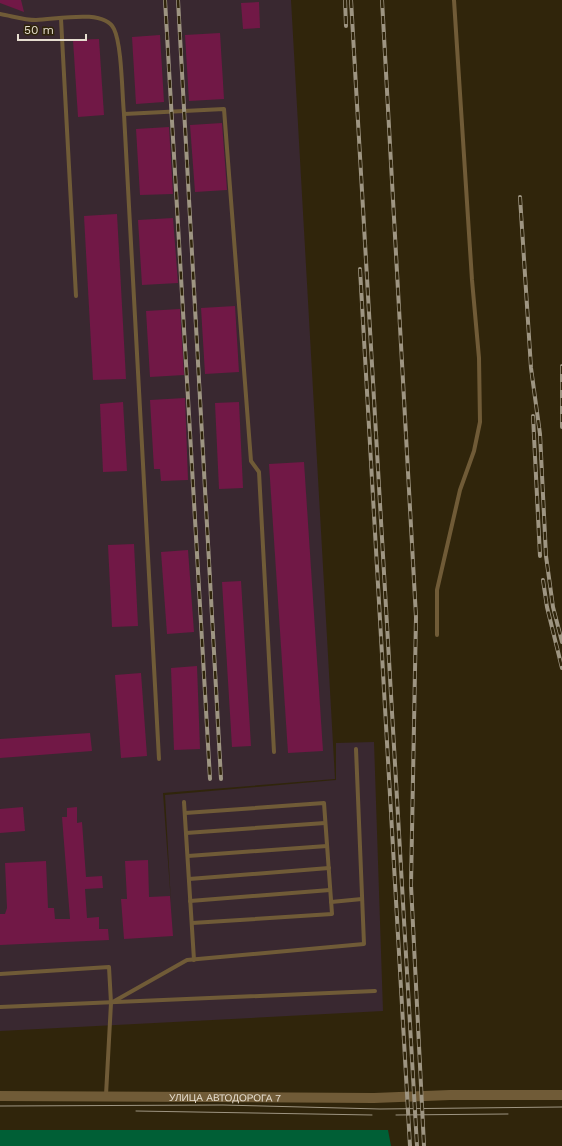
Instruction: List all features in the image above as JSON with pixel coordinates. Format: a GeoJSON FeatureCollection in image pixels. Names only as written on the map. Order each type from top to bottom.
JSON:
{"type":"FeatureCollection","features":[{"type":"Feature","properties":{"kind":"street","name":"УЛИЦА АВТОДОРОГА 7"},"geometry":{"type":"LineString","coordinates":[[0,1096],[105,1098],[374,1098],[450,1095],[562,1095]]}},
{"type":"Feature","properties":{"kind":"lane"},"geometry":{"type":"LineString","coordinates":[[437,635],[437,590],[460,490],[474,451],[480,422],[479,358],[472,280],[454,0]]}},
{"type":"Feature","properties":{"kind":"lane"},"geometry":{"type":"LineString","coordinates":[[0,14],[35,20],[91,17],[104,19],[114,28],[118,41],[124,114],[159,758]]}},
{"type":"Feature","properties":{"kind":"lane"},"geometry":{"type":"LineString","coordinates":[[61,19],[76,296]]}},
{"type":"Feature","properties":{"kind":"lane"},"geometry":{"type":"LineString","coordinates":[[124,114],[224,109],[251,461],[259,472],[274,752]]}},
{"type":"Feature","properties":{"kind":"lane"},"geometry":{"type":"LineString","coordinates":[[111,1003],[187,960],[364,944],[356,749]]}},
{"type":"Feature","properties":{"kind":"lane"},"geometry":{"type":"LineString","coordinates":[[184,802],[194,960]]}},
{"type":"Feature","properties":{"kind":"lane"},"geometry":{"type":"LineString","coordinates":[[185,812],[324,803],[332,914],[192,924]]}},
{"type":"Feature","properties":{"kind":"lane"},"geometry":{"type":"LineString","coordinates":[[186,834],[325,823]]}},
{"type":"Feature","properties":{"kind":"lane"},"geometry":{"type":"LineString","coordinates":[[188,856],[327,846]]}},
{"type":"Feature","properties":{"kind":"lane"},"geometry":{"type":"LineString","coordinates":[[189,879],[329,868]]}},
{"type":"Feature","properties":{"kind":"lane"},"geometry":{"type":"LineString","coordinates":[[190,901],[330,890]]}},
{"type":"Feature","properties":{"kind":"lane"},"geometry":{"type":"LineString","coordinates":[[331,902],[362,899]]}},
{"type":"Feature","properties":{"kind":"lane"},"geometry":{"type":"LineString","coordinates":[[0,974],[109,967],[111,1003],[105,1098]]}},
{"type":"Feature","properties":{"kind":"lane"},"geometry":{"type":"LineString","coordinates":[[0,1007],[376,991]]}},
{"type":"Feature","properties":{"kind":"shaded area"},"geometry":{"type":"Polygon","coordinates":[[[0,0],[291,0],[335,779],[163,793],[171,903],[165,795],[336,780],[336,743],[374,742],[383,1011],[0,1031],[0,0]]]}},
{"type":"Feature","properties":{"kind":"green space"},"geometry":{"type":"Polygon","coordinates":[[[0,1130],[388,1130],[391,1146],[0,1146],[0,1130]]]}},
{"type":"Feature","properties":{"kind":"building"},"geometry":{"type":"Polygon","coordinates":[[[0,0],[21,0],[24,12],[0,3],[0,0]]]}},
{"type":"Feature","properties":{"kind":"building"},"geometry":{"type":"Polygon","coordinates":[[[259,2],[260,28],[243,29],[241,3],[259,2]]]}},
{"type":"Feature","properties":{"kind":"building"},"geometry":{"type":"Polygon","coordinates":[[[220,33],[224,99],[189,101],[185,35],[220,33]]]}},
{"type":"Feature","properties":{"kind":"building"},"geometry":{"type":"Polygon","coordinates":[[[160,35],[164,102],[136,104],[132,37],[160,35]]]}},
{"type":"Feature","properties":{"kind":"building"},"geometry":{"type":"Polygon","coordinates":[[[99,39],[104,115],[78,117],[73,40],[99,39]]]}},
{"type":"Feature","properties":{"kind":"building"},"geometry":{"type":"Polygon","coordinates":[[[222,123],[227,190],[195,192],[190,125],[222,123]]]}},
{"type":"Feature","properties":{"kind":"building"},"geometry":{"type":"Polygon","coordinates":[[[169,127],[173,194],[140,195],[136,129],[169,127]]]}},
{"type":"Feature","properties":{"kind":"building"},"geometry":{"type":"Polygon","coordinates":[[[117,214],[126,379],[93,380],[84,216],[117,214]]]}},
{"type":"Feature","properties":{"kind":"building"},"geometry":{"type":"Polygon","coordinates":[[[173,218],[178,283],[142,285],[138,220],[173,218]]]}},
{"type":"Feature","properties":{"kind":"building"},"geometry":{"type":"Polygon","coordinates":[[[235,306],[239,372],[205,374],[201,308],[235,306]]]}},
{"type":"Feature","properties":{"kind":"building"},"geometry":{"type":"Polygon","coordinates":[[[180,309],[184,375],[150,377],[146,311],[180,309]]]}},
{"type":"Feature","properties":{"kind":"building"},"geometry":{"type":"Polygon","coordinates":[[[185,398],[188,480],[161,481],[160,469],[154,469],[150,400],[185,398]]]}},
{"type":"Feature","properties":{"kind":"building"},"geometry":{"type":"Polygon","coordinates":[[[123,402],[127,471],[103,472],[100,404],[123,402]]]}},
{"type":"Feature","properties":{"kind":"building"},"geometry":{"type":"Polygon","coordinates":[[[239,402],[243,488],[219,489],[215,403],[239,402]]]}},
{"type":"Feature","properties":{"kind":"building"},"geometry":{"type":"Polygon","coordinates":[[[304,462],[323,751],[288,753],[269,464],[304,462]]]}},
{"type":"Feature","properties":{"kind":"building"},"geometry":{"type":"Polygon","coordinates":[[[134,544],[138,626],[112,627],[108,545],[134,544]]]}},
{"type":"Feature","properties":{"kind":"building"},"geometry":{"type":"Polygon","coordinates":[[[188,550],[194,632],[167,634],[161,552],[188,550]]]}},
{"type":"Feature","properties":{"kind":"building"},"geometry":{"type":"Polygon","coordinates":[[[241,581],[251,746],[232,747],[222,582],[241,581]]]}},
{"type":"Feature","properties":{"kind":"building"},"geometry":{"type":"Polygon","coordinates":[[[197,666],[200,749],[174,750],[171,668],[197,666]]]}},
{"type":"Feature","properties":{"kind":"building"},"geometry":{"type":"Polygon","coordinates":[[[141,673],[147,756],[121,758],[115,675],[141,673]]]}},
{"type":"Feature","properties":{"kind":"building"},"geometry":{"type":"Polygon","coordinates":[[[90,733],[92,751],[0,758],[0,739],[90,733]]]}},
{"type":"Feature","properties":{"kind":"building"},"geometry":{"type":"Polygon","coordinates":[[[23,807],[25,831],[0,833],[0,809],[23,807]]]}},
{"type":"Feature","properties":{"kind":"building"},"geometry":{"type":"Polygon","coordinates":[[[77,807],[77,823],[82,822],[86,877],[102,876],[103,888],[85,889],[87,918],[99,917],[99,929],[108,929],[109,940],[0,945],[0,914],[5,914],[7,908],[5,863],[46,861],[48,908],[54,908],[55,919],[70,919],[62,817],[67,817],[67,808],[77,807]]]}},
{"type":"Feature","properties":{"kind":"building"},"geometry":{"type":"Polygon","coordinates":[[[148,860],[149,897],[170,896],[173,936],[124,939],[121,899],[127,899],[125,861],[148,860]]]}},
{"type":"Feature","properties":{"kind":"tram line"},"geometry":{"type":"LineString","coordinates":[[0,1106],[223,1105],[380,1109],[562,1107]]}},
{"type":"Feature","properties":{"kind":"tram line"},"geometry":{"type":"LineString","coordinates":[[136,1111],[372,1115]]}},
{"type":"Feature","properties":{"kind":"tram line"},"geometry":{"type":"LineString","coordinates":[[396,1115],[508,1114]]}},
{"type":"Feature","properties":{"kind":"railway"},"geometry":{"type":"LineString","coordinates":[[165,0],[210,779]]}},
{"type":"Feature","properties":{"kind":"railway"},"geometry":{"type":"LineString","coordinates":[[178,0],[221,779]]}},
{"type":"Feature","properties":{"kind":"railway"},"geometry":{"type":"LineString","coordinates":[[345,0],[346,26]]}},
{"type":"Feature","properties":{"kind":"railway"},"geometry":{"type":"LineString","coordinates":[[351,0],[417,1146]]}},
{"type":"Feature","properties":{"kind":"railway"},"geometry":{"type":"LineString","coordinates":[[382,0],[416,617],[411,885],[424,1146]]}},
{"type":"Feature","properties":{"kind":"railway"},"geometry":{"type":"LineString","coordinates":[[520,197],[531,368],[540,434],[546,556],[553,607],[562,642]]}},
{"type":"Feature","properties":{"kind":"railway"},"geometry":{"type":"LineString","coordinates":[[360,269],[410,1146]]}},
{"type":"Feature","properties":{"kind":"railway"},"geometry":{"type":"LineString","coordinates":[[562,366],[562,427]]}},
{"type":"Feature","properties":{"kind":"railway"},"geometry":{"type":"LineString","coordinates":[[533,416],[540,556]]}},
{"type":"Feature","properties":{"kind":"railway"},"geometry":{"type":"LineString","coordinates":[[543,580],[547,607],[562,668]]}}]}
